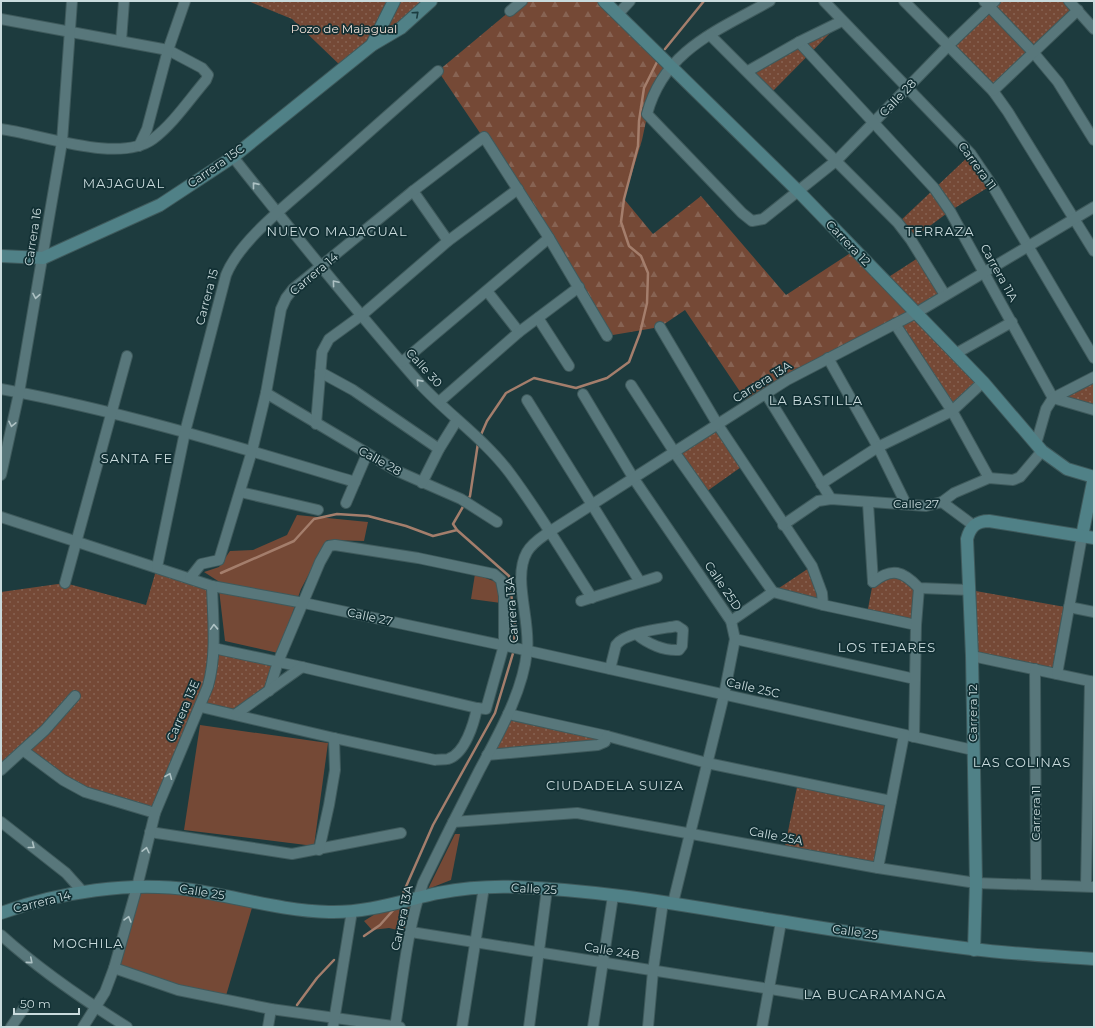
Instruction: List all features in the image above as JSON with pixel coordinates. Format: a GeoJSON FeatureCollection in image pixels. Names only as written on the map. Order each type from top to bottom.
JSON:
{"type":"FeatureCollection","features":[{"type":"Feature","properties":{"kind":"street","name":"Carrera 16"},"geometry":{"type":"LineString","coordinates":[[1,474],[19,393],[62,142],[72,1]]}},
{"type":"Feature","properties":{"kind":"street"},"geometry":{"type":"LineString","coordinates":[[121,41],[124,1]]}},
{"type":"Feature","properties":{"kind":"street"},"geometry":{"type":"LineString","coordinates":[[139,146],[147,129],[168,50],[185,1]]}},
{"type":"Feature","properties":{"kind":"street","name":"Carrera 15C"},"geometry":{"type":"LineString","coordinates":[[372,45],[394,1]]}},
{"type":"Feature","properties":{"kind":"street","name":"Carrera 15C"},"geometry":{"type":"LineString","coordinates":[[43,258],[160,205],[233,157],[372,45],[401,28],[431,1]]}},
{"type":"Feature","properties":{"kind":"street"},"geometry":{"type":"LineString","coordinates":[[510,11],[522,1]]}},
{"type":"Feature","properties":{"kind":"street","name":"Carrera 12"},"geometry":{"type":"LineString","coordinates":[[604,1],[799,192],[983,382],[1039,447],[1067,469],[1094,477]]}},
{"type":"Feature","properties":{"kind":"street"},"geometry":{"type":"LineString","coordinates":[[618,14],[630,1]]}},
{"type":"Feature","properties":{"kind":"street"},"geometry":{"type":"LineString","coordinates":[[671,65],[684,53],[710,35],[770,1]]}},
{"type":"Feature","properties":{"kind":"street","name":"Carrera 11"},"geometry":{"type":"LineString","coordinates":[[824,1],[842,21],[909,87],[972,154],[992,185],[1094,358]]}},
{"type":"Feature","properties":{"kind":"street"},"geometry":{"type":"LineString","coordinates":[[904,1],[949,45],[993,92],[1008,112],[1075,218],[1094,251]]}},
{"type":"Feature","properties":{"kind":"street"},"geometry":{"type":"LineString","coordinates":[[1069,1],[1094,29]]}},
{"type":"Feature","properties":{"kind":"street"},"geometry":{"type":"LineString","coordinates":[[989,3],[1058,82],[1094,140]]}},
{"type":"Feature","properties":{"kind":"street","name":"Calle 28"},"geometry":{"type":"LineString","coordinates":[[671,65],[651,98],[647,114],[742,213],[752,221],[763,220],[837,160],[989,3]]}},
{"type":"Feature","properties":{"kind":"street"},"geometry":{"type":"LineString","coordinates":[[993,92],[1078,10]]}},
{"type":"Feature","properties":{"kind":"street"},"geometry":{"type":"LineString","coordinates":[[389,12],[392,20],[401,28]]}},
{"type":"Feature","properties":{"kind":"street"},"geometry":{"type":"LineString","coordinates":[[1,19],[168,50],[202,68],[208,75],[206,80],[165,128],[152,140],[139,146],[124,149],[62,142],[1,129]]}},
{"type":"Feature","properties":{"kind":"street"},"geometry":{"type":"LineString","coordinates":[[748,71],[799,42],[842,21]]}},
{"type":"Feature","properties":{"kind":"street"},"geometry":{"type":"LineString","coordinates":[[710,35],[748,71],[898,223],[911,240],[944,295]]}},
{"type":"Feature","properties":{"kind":"street","name":"Carrera 11A"},"geometry":{"type":"LineString","coordinates":[[799,42],[934,188],[950,211],[982,272],[1012,322],[1053,398]]}},
{"type":"Feature","properties":{"kind":"street","name":"Carrera 15"},"geometry":{"type":"LineString","coordinates":[[157,567],[185,432],[230,264],[236,254],[278,213],[438,72]]}},
{"type":"Feature","properties":{"kind":"street","name":"Carrera 14"},"geometry":{"type":"LineString","coordinates":[[190,578],[201,564],[219,560],[252,451],[266,393],[283,304],[293,289],[413,191],[484,137],[518,189]]}},
{"type":"Feature","properties":{"kind":"street","name":"Calle 30"},"geometry":{"type":"LineString","coordinates":[[233,157],[321,267],[402,362],[439,402],[484,444],[509,471],[592,598]]}},
{"type":"Feature","properties":{"kind":"street"},"geometry":{"type":"LineString","coordinates":[[316,424],[322,352],[329,339],[362,315],[448,241],[518,189],[579,287],[607,336]]}},
{"type":"Feature","properties":{"kind":"street"},"geometry":{"type":"LineString","coordinates":[[413,191],[448,241]]}},
{"type":"Feature","properties":{"kind":"street","name":"Carrera 13A"},"geometry":{"type":"LineString","coordinates":[[397,1027],[411,932],[412,900],[423,883],[508,714],[521,677],[516,648],[527,626],[521,580],[522,566],[527,552],[536,542],[549,532],[675,453],[787,380],[916,313],[982,272],[1094,207]]}},
{"type":"Feature","properties":{"kind":"street"},"geometry":{"type":"LineString","coordinates":[[402,362],[549,238]]}},
{"type":"Feature","properties":{"kind":"street"},"geometry":{"type":"LineString","coordinates":[[1,256],[43,258]]}},
{"type":"Feature","properties":{"kind":"street"},"geometry":{"type":"LineString","coordinates":[[439,402],[519,332],[579,287]]}},
{"type":"Feature","properties":{"kind":"street"},"geometry":{"type":"LineString","coordinates":[[487,291],[519,332]]}},
{"type":"Feature","properties":{"kind":"street"},"geometry":{"type":"LineString","coordinates":[[538,318],[570,366]]}},
{"type":"Feature","properties":{"kind":"street"},"geometry":{"type":"LineString","coordinates":[[955,354],[1012,322]]}},
{"type":"Feature","properties":{"kind":"street"},"geometry":{"type":"LineString","coordinates":[[895,324],[952,411],[989,478]]}},
{"type":"Feature","properties":{"kind":"street"},"geometry":{"type":"LineString","coordinates":[[660,327],[718,425],[783,525],[812,566],[822,593],[823,605]]}},
{"type":"Feature","properties":{"kind":"street"},"geometry":{"type":"LineString","coordinates":[[65,583],[127,356]]}},
{"type":"Feature","properties":{"kind":"street"},"geometry":{"type":"LineString","coordinates":[[828,358],[878,447],[906,504]]}},
{"type":"Feature","properties":{"kind":"street"},"geometry":{"type":"LineString","coordinates":[[320,372],[353,390],[439,449]]}},
{"type":"Feature","properties":{"kind":"street"},"geometry":{"type":"LineString","coordinates":[[942,502],[954,493],[989,478],[1013,480],[1020,477],[1039,447],[1046,409],[1053,398],[1094,377]]}},
{"type":"Feature","properties":{"kind":"street"},"geometry":{"type":"LineString","coordinates":[[821,484],[878,447],[952,411],[983,382]]}},
{"type":"Feature","properties":{"kind":"street"},"geometry":{"type":"LineString","coordinates":[[632,385],[675,453],[773,592],[823,605],[916,625]]}},
{"type":"Feature","properties":{"kind":"street"},"geometry":{"type":"LineString","coordinates":[[1,389],[112,413],[185,432],[355,482]]}},
{"type":"Feature","properties":{"kind":"street","name":"Calle 28"},"geometry":{"type":"LineString","coordinates":[[266,393],[367,454],[422,483],[461,499],[497,522]]}},
{"type":"Feature","properties":{"kind":"street","name":"Calle 25D"},"geometry":{"type":"LineString","coordinates":[[583,394],[634,479],[731,621],[735,639]]}},
{"type":"Feature","properties":{"kind":"street"},"geometry":{"type":"LineString","coordinates":[[766,394],[831,499]]}},
{"type":"Feature","properties":{"kind":"street"},"geometry":{"type":"LineString","coordinates":[[1053,398],[1094,410]]}},
{"type":"Feature","properties":{"kind":"street"},"geometry":{"type":"LineString","coordinates":[[527,400],[591,506],[640,582]]}},
{"type":"Feature","properties":{"kind":"street"},"geometry":{"type":"LineString","coordinates":[[422,483],[439,449],[457,420]]}},
{"type":"Feature","properties":{"kind":"street"},"geometry":{"type":"LineString","coordinates":[[346,503],[367,454]]}},
{"type":"Feature","properties":{"kind":"street"},"geometry":{"type":"LineString","coordinates":[[1057,674],[1069,608],[1088,537],[1094,477]]}},
{"type":"Feature","properties":{"kind":"street"},"geometry":{"type":"LineString","coordinates":[[240,492],[318,510]]}},
{"type":"Feature","properties":{"kind":"street","name":"Calle 27"},"geometry":{"type":"LineString","coordinates":[[783,525],[818,501],[831,499],[868,503],[926,506],[942,502],[973,525]]}},
{"type":"Feature","properties":{"kind":"street"},"geometry":{"type":"LineString","coordinates":[[868,503],[873,582],[883,574],[896,572],[909,577],[919,588],[970,590]]}},
{"type":"Feature","properties":{"kind":"street"},"geometry":{"type":"LineString","coordinates":[[1,516],[77,543],[157,567],[212,586]]}},
{"type":"Feature","properties":{"kind":"street"},"geometry":{"type":"LineString","coordinates":[[973,525],[981,521],[989,521],[1088,537]]}},
{"type":"Feature","properties":{"kind":"street","name":"Carrera 12"},"geometry":{"type":"LineString","coordinates":[[973,525],[967,539],[972,656],[976,883],[974,950]]}},
{"type":"Feature","properties":{"kind":"street"},"geometry":{"type":"LineString","coordinates":[[215,648],[278,662],[302,667],[477,708],[486,709],[516,648],[501,580],[498,576],[426,559],[332,545],[326,550],[278,662],[269,690]]}},
{"type":"Feature","properties":{"kind":"street"},"geometry":{"type":"LineString","coordinates":[[581,601],[657,577]]}},
{"type":"Feature","properties":{"kind":"street","name":"Calle 27"},"geometry":{"type":"LineString","coordinates":[[212,586],[304,603],[516,648]]}},
{"type":"Feature","properties":{"kind":"street","name":"Carrera 13E"},"geometry":{"type":"LineString","coordinates":[[84,1027],[96,1008],[114,968],[137,887],[155,813],[176,759],[201,707],[213,668],[215,648],[212,586]]}},
{"type":"Feature","properties":{"kind":"street"},"geometry":{"type":"LineString","coordinates":[[878,868],[891,801],[909,736],[915,679],[916,625],[919,588]]}},
{"type":"Feature","properties":{"kind":"street"},"geometry":{"type":"LineString","coordinates":[[731,621],[773,592]]}},
{"type":"Feature","properties":{"kind":"street"},"geometry":{"type":"LineString","coordinates":[[1069,608],[1094,612]]}},
{"type":"Feature","properties":{"kind":"street"},"geometry":{"type":"LineString","coordinates":[[610,669],[618,641],[636,634]]}},
{"type":"Feature","properties":{"kind":"street"},"geometry":{"type":"LineString","coordinates":[[648,1027],[653,971],[668,903],[690,833],[724,695],[735,639],[915,679]]}},
{"type":"Feature","properties":{"kind":"street","name":"Calle 25C"},"geometry":{"type":"LineString","coordinates":[[516,648],[973,750]]}},
{"type":"Feature","properties":{"kind":"street"},"geometry":{"type":"LineString","coordinates":[[972,656],[1092,681],[1090,886]]}},
{"type":"Feature","properties":{"kind":"street"},"geometry":{"type":"LineString","coordinates":[[236,714],[302,667]]}},
{"type":"Feature","properties":{"kind":"street","name":"Carrera 11"},"geometry":{"type":"LineString","coordinates":[[1035,669],[1036,885]]}},
{"type":"Feature","properties":{"kind":"street"},"geometry":{"type":"LineString","coordinates":[[1,770],[24,751],[45,730],[75,696]]}},
{"type":"Feature","properties":{"kind":"street"},"geometry":{"type":"LineString","coordinates":[[201,707],[435,760],[448,759],[466,742],[477,708]]}},
{"type":"Feature","properties":{"kind":"street"},"geometry":{"type":"LineString","coordinates":[[508,714],[607,736],[707,763],[891,801]]}},
{"type":"Feature","properties":{"kind":"street"},"geometry":{"type":"LineString","coordinates":[[487,755],[598,745],[605,742],[607,736]]}},
{"type":"Feature","properties":{"kind":"street"},"geometry":{"type":"LineString","coordinates":[[319,850],[329,805],[334,770],[334,738]]}},
{"type":"Feature","properties":{"kind":"street"},"geometry":{"type":"LineString","coordinates":[[24,751],[63,780],[85,792],[155,813]]}},
{"type":"Feature","properties":{"kind":"street","name":"Calle 25A"},"geometry":{"type":"LineString","coordinates":[[453,822],[577,813],[878,868],[976,883],[1090,886]]}},
{"type":"Feature","properties":{"kind":"street"},"geometry":{"type":"LineString","coordinates":[[1,822],[66,872],[83,892]]}},
{"type":"Feature","properties":{"kind":"street"},"geometry":{"type":"LineString","coordinates":[[150,832],[292,854],[319,850],[400,833]]}},
{"type":"Feature","properties":{"kind":"street","name":"Calle 25"},"geometry":{"type":"LineString","coordinates":[[83,892],[137,887],[192,890],[303,910],[352,912],[462,888],[484,887],[547,889],[668,903],[782,922],[974,950],[1094,959]]}},
{"type":"Feature","properties":{"kind":"street"},"geometry":{"type":"LineString","coordinates":[[462,1027],[477,942],[484,887]]}},
{"type":"Feature","properties":{"kind":"street"},"geometry":{"type":"LineString","coordinates":[[529,1027],[547,889]]}},
{"type":"Feature","properties":{"kind":"street","name":"Carrera 14"},"geometry":{"type":"LineString","coordinates":[[1,913],[15,908],[83,892]]}},
{"type":"Feature","properties":{"kind":"street"},"geometry":{"type":"LineString","coordinates":[[593,1027],[613,896]]}},
{"type":"Feature","properties":{"kind":"street"},"geometry":{"type":"LineString","coordinates":[[333,1023],[352,912]]}},
{"type":"Feature","properties":{"kind":"street"},"geometry":{"type":"LineString","coordinates":[[762,1027],[782,922]]}},
{"type":"Feature","properties":{"kind":"street","name":"Calle 24B"},"geometry":{"type":"LineString","coordinates":[[411,932],[808,995]]}},
{"type":"Feature","properties":{"kind":"street"},"geometry":{"type":"LineString","coordinates":[[1,935],[36,966],[96,1008],[127,1027]]}},
{"type":"Feature","properties":{"kind":"street"},"geometry":{"type":"LineString","coordinates":[[114,968],[178,990],[333,1023],[397,1027]]}},
{"type":"Feature","properties":{"kind":"street"},"geometry":{"type":"LineString","coordinates":[[12,1027],[24,1008]]}},
{"type":"Feature","properties":{"kind":"street"},"geometry":{"type":"LineString","coordinates":[[268,1027],[271,1009]]}},
{"type":"Feature","properties":{"kind":"green space","name":"Pozo de Majagual"},"geometry":{"type":"Polygon","coordinates":[[[248,1],[431,1],[343,68],[292,19],[248,1]]]}},
{"type":"Feature","properties":{"kind":"green space"},"geometry":{"type":"Polygon","coordinates":[[[522,1],[604,1],[671,65],[651,98],[642,140],[624,199],[653,234],[701,196],[786,295],[855,250],[916,313],[749,405],[685,310],[660,327],[607,336],[518,189],[438,71],[522,1]]]}},
{"type":"Feature","properties":{"kind":"green space"},"geometry":{"type":"Polygon","coordinates":[[[995,1],[1069,1],[1078,10],[993,91],[949,45],[995,1]]]}},
{"type":"Feature","properties":{"kind":"green space"},"geometry":{"type":"Polygon","coordinates":[[[842,21],[770,94],[748,71],[842,21]]]}},
{"type":"Feature","properties":{"kind":"green space"},"geometry":{"type":"Polygon","coordinates":[[[971,154],[992,185],[950,211],[911,240],[898,223],[971,154]]]}},
{"type":"Feature","properties":{"kind":"green space"},"geometry":{"type":"Polygon","coordinates":[[[921,256],[945,295],[917,313],[983,382],[952,411],[895,324],[916,313],[884,280],[921,256]]]}},
{"type":"Feature","properties":{"kind":"green space"},"geometry":{"type":"Polygon","coordinates":[[[1094,378],[1094,409],[1053,398],[1094,378]]]}},
{"type":"Feature","properties":{"kind":"green space"},"geometry":{"type":"Polygon","coordinates":[[[718,425],[744,465],[703,494],[675,453],[718,425]]]}},
{"type":"Feature","properties":{"kind":"green space"},"geometry":{"type":"Polygon","coordinates":[[[297,515],[368,522],[364,541],[327,540],[301,589],[278,653],[225,641],[218,581],[204,572],[219,567],[230,551],[253,550],[287,535],[297,515]]]}},
{"type":"Feature","properties":{"kind":"green space"},"geometry":{"type":"Polygon","coordinates":[[[812,566],[823,605],[773,592],[812,566]]]}},
{"type":"Feature","properties":{"kind":"green space"},"geometry":{"type":"Polygon","coordinates":[[[157,567],[212,586],[218,649],[278,662],[269,691],[236,714],[201,707],[155,813],[85,792],[24,751],[6,766],[1,762],[1,592],[65,583],[146,605],[157,567]]]}},
{"type":"Feature","properties":{"kind":"green space"},"geometry":{"type":"Polygon","coordinates":[[[897,572],[919,588],[916,625],[867,614],[873,582],[897,572]]]}},
{"type":"Feature","properties":{"kind":"green space"},"geometry":{"type":"Polygon","coordinates":[[[475,574],[496,582],[501,603],[471,599],[475,574]]]}},
{"type":"Feature","properties":{"kind":"green space"},"geometry":{"type":"Polygon","coordinates":[[[970,590],[1065,607],[1057,674],[972,656],[970,590]]]}},
{"type":"Feature","properties":{"kind":"green space"},"geometry":{"type":"Polygon","coordinates":[[[508,714],[599,736],[597,744],[487,755],[508,714]]]}},
{"type":"Feature","properties":{"kind":"green space"},"geometry":{"type":"Polygon","coordinates":[[[200,725],[328,743],[314,846],[184,830],[200,725]]]}},
{"type":"Feature","properties":{"kind":"green space"},"geometry":{"type":"Polygon","coordinates":[[[798,782],[891,801],[878,868],[784,851],[798,782]]]}},
{"type":"Feature","properties":{"kind":"green space"},"geometry":{"type":"Polygon","coordinates":[[[455,834],[460,834],[451,880],[428,889],[455,834]]]}},
{"type":"Feature","properties":{"kind":"green space"},"geometry":{"type":"Polygon","coordinates":[[[137,887],[254,901],[225,999],[114,968],[137,887]]]}},
{"type":"Feature","properties":{"kind":"green space"},"geometry":{"type":"Polygon","coordinates":[[[411,907],[406,932],[389,928],[372,930],[364,921],[380,911],[411,907]]]}},
{"type":"Feature","properties":{"kind":"waterway"},"geometry":{"type":"LineString","coordinates":[[665,49],[704,1]]}},
{"type":"Feature","properties":{"kind":"waterway"},"geometry":{"type":"LineString","coordinates":[[480,437],[487,421],[506,393],[534,378],[576,388],[607,378],[629,362],[640,333],[647,303],[648,273],[641,256],[629,246],[621,222],[624,199],[638,146],[639,121],[644,88],[658,60]]}},
{"type":"Feature","properties":{"kind":"waterway"},"geometry":{"type":"LineString","coordinates":[[467,501],[470,496],[478,443]]}},
{"type":"Feature","properties":{"kind":"waterway"},"geometry":{"type":"LineString","coordinates":[[464,505],[453,524],[457,530],[509,576],[515,625],[514,645]]}},
{"type":"Feature","properties":{"kind":"waterway"},"geometry":{"type":"LineString","coordinates":[[221,573],[294,541],[314,519],[337,514],[368,516],[406,526],[433,536],[457,530]]}},
{"type":"Feature","properties":{"kind":"waterway"},"geometry":{"type":"LineString","coordinates":[[401,898],[433,825],[495,713],[514,650]]}},
{"type":"Feature","properties":{"kind":"waterway"},"geometry":{"type":"LineString","coordinates":[[364,936],[380,925],[396,907]]}},
{"type":"Feature","properties":{"kind":"waterway"},"geometry":{"type":"LineString","coordinates":[[297,1005],[317,978],[334,960]]}},
{"type":"Feature","properties":{"kind":"district","name":"MAJAGUAL"},"geometry":{"type":"Point","coordinates":[124,183]}},
{"type":"Feature","properties":{"kind":"district","name":"NUEVO MAJAGUAL"},"geometry":{"type":"Point","coordinates":[337,231]}},
{"type":"Feature","properties":{"kind":"district","name":"TERRAZA"},"geometry":{"type":"Point","coordinates":[940,231]}},
{"type":"Feature","properties":{"kind":"district","name":"LA BASTILLA"},"geometry":{"type":"Point","coordinates":[816,400]}},
{"type":"Feature","properties":{"kind":"district","name":"SANTA FE"},"geometry":{"type":"Point","coordinates":[137,458]}},
{"type":"Feature","properties":{"kind":"district","name":"LOS TEJARES"},"geometry":{"type":"Point","coordinates":[887,647]}},
{"type":"Feature","properties":{"kind":"district","name":"LAS COLINAS"},"geometry":{"type":"Point","coordinates":[1022,762]}},
{"type":"Feature","properties":{"kind":"district","name":"CIUDADELA SUIZA"},"geometry":{"type":"Point","coordinates":[615,785]}},
{"type":"Feature","properties":{"kind":"district","name":"MOCHILA"},"geometry":{"type":"Point","coordinates":[88,943]}},
{"type":"Feature","properties":{"kind":"district","name":"LA BUCARAMANGA"},"geometry":{"type":"Point","coordinates":[875,994]}}]}
